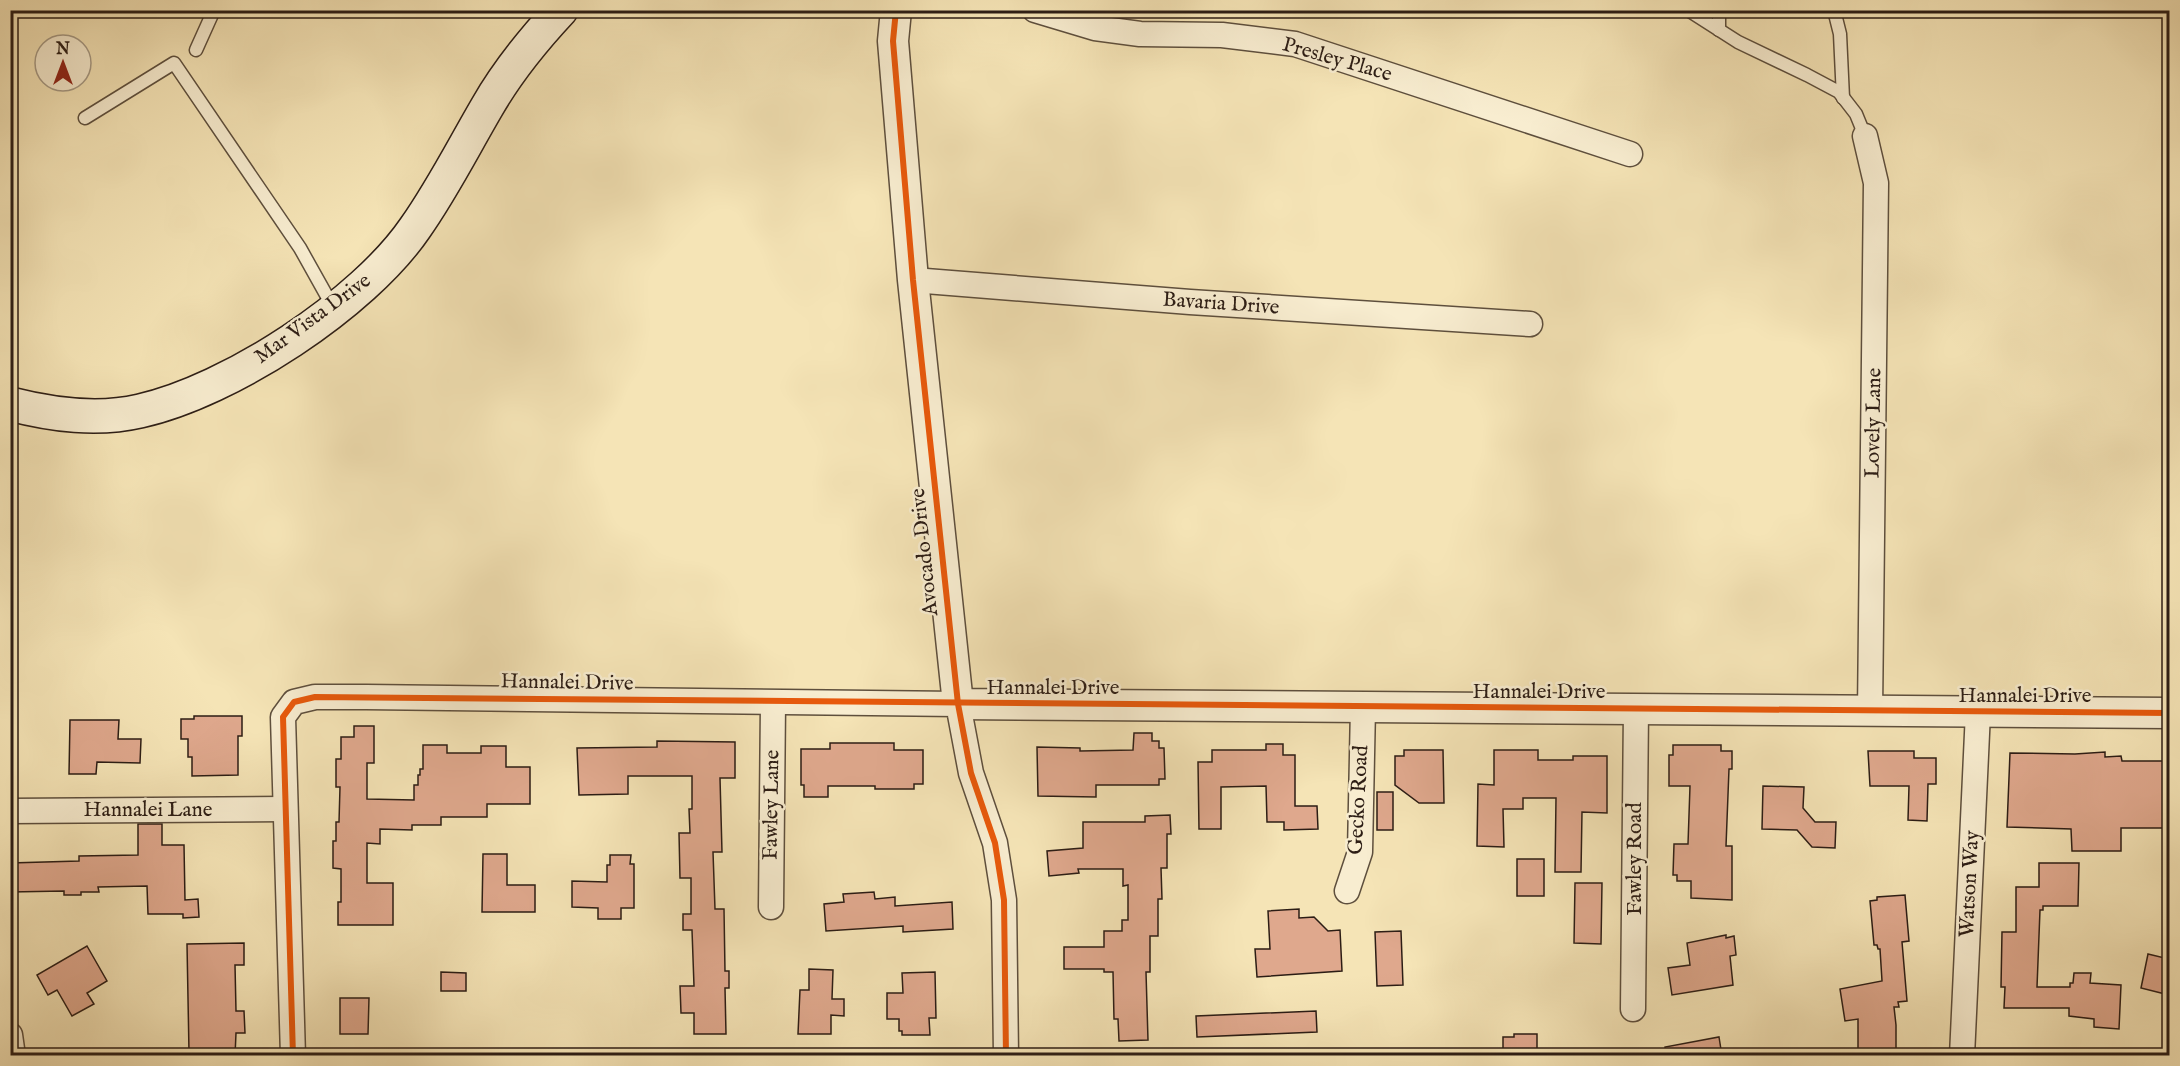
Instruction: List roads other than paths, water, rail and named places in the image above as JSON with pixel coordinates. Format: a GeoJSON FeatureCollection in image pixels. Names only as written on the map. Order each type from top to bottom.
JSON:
{"type":"FeatureCollection","features":[{"type":"Feature","properties":{"kind":"main road","name":"Mar Vista Drive"},"geometry":{"type":"LineString","coordinates":[[10,404],[56,415],[72,416],[139,412],[198,392],[255,362],[334,308],[382,268],[414,229],[513,68],[536,36],[561,10]]}},
{"type":"Feature","properties":{"kind":"street","name":"Avocado Drive"},"geometry":{"type":"LineString","coordinates":[[885,10],[893,41],[913,280],[958,704],[971,773],[995,843],[1004,900],[1006,1056]]}},
{"type":"Feature","properties":{"kind":"street","name":"Avocado Drive"},"geometry":{"type":"LineString","coordinates":[[893,41],[896,10]]}},
{"type":"Feature","properties":{"kind":"street","name":"Presley Place"},"geometry":{"type":"LineString","coordinates":[[1035,10],[1095,28],[1140,34],[1222,35],[1295,44],[1630,154]]}},
{"type":"Feature","properties":{"kind":"street","name":"Lovely Lane"},"geometry":{"type":"LineString","coordinates":[[1865,136],[1876,183],[1870,712]]}},
{"type":"Feature","properties":{"kind":"street","name":"Bavaria Drive"},"geometry":{"type":"LineString","coordinates":[[913,280],[1190,302],[1530,324]]}},
{"type":"Feature","properties":{"kind":"street","name":"Hannalei Drive"},"geometry":{"type":"LineString","coordinates":[[293,1056],[283,717],[294,702],[315,698],[2169,713]]}},
{"type":"Feature","properties":{"kind":"street","name":"Fawley Lane"},"geometry":{"type":"LineString","coordinates":[[771,907],[774,703]]}},
{"type":"Feature","properties":{"kind":"street","name":"Gecko Road"},"geometry":{"type":"LineString","coordinates":[[1347,891],[1360,852],[1363,707]]}},
{"type":"Feature","properties":{"kind":"street","name":"Fawley Road"},"geometry":{"type":"LineString","coordinates":[[1634,1009],[1636,709]]}},
{"type":"Feature","properties":{"kind":"street","name":"Watson Way"},"geometry":{"type":"LineString","coordinates":[[1962,1056],[1978,712]]}},
{"type":"Feature","properties":{"kind":"street","name":"Hannalei Lane"},"geometry":{"type":"LineString","coordinates":[[10,811],[285,809]]}},
{"type":"Feature","properties":{"kind":"street"},"geometry":{"type":"LineString","coordinates":[[10,1035],[13,1056]]}},
{"type":"Feature","properties":{"kind":"lane"},"geometry":{"type":"LineString","coordinates":[[196,50],[214,10]]}},
{"type":"Feature","properties":{"kind":"lane"},"geometry":{"type":"LineString","coordinates":[[1688,10],[1738,42],[1839,92],[1856,114],[1865,136]]}},
{"type":"Feature","properties":{"kind":"lane"},"geometry":{"type":"LineString","coordinates":[[1719,10],[1719,30]]}},
{"type":"Feature","properties":{"kind":"lane"},"geometry":{"type":"LineString","coordinates":[[1834,10],[1840,34],[1843,98]]}},
{"type":"Feature","properties":{"kind":"lane"},"geometry":{"type":"LineString","coordinates":[[85,118],[174,63],[300,248],[334,308]]}}]}
